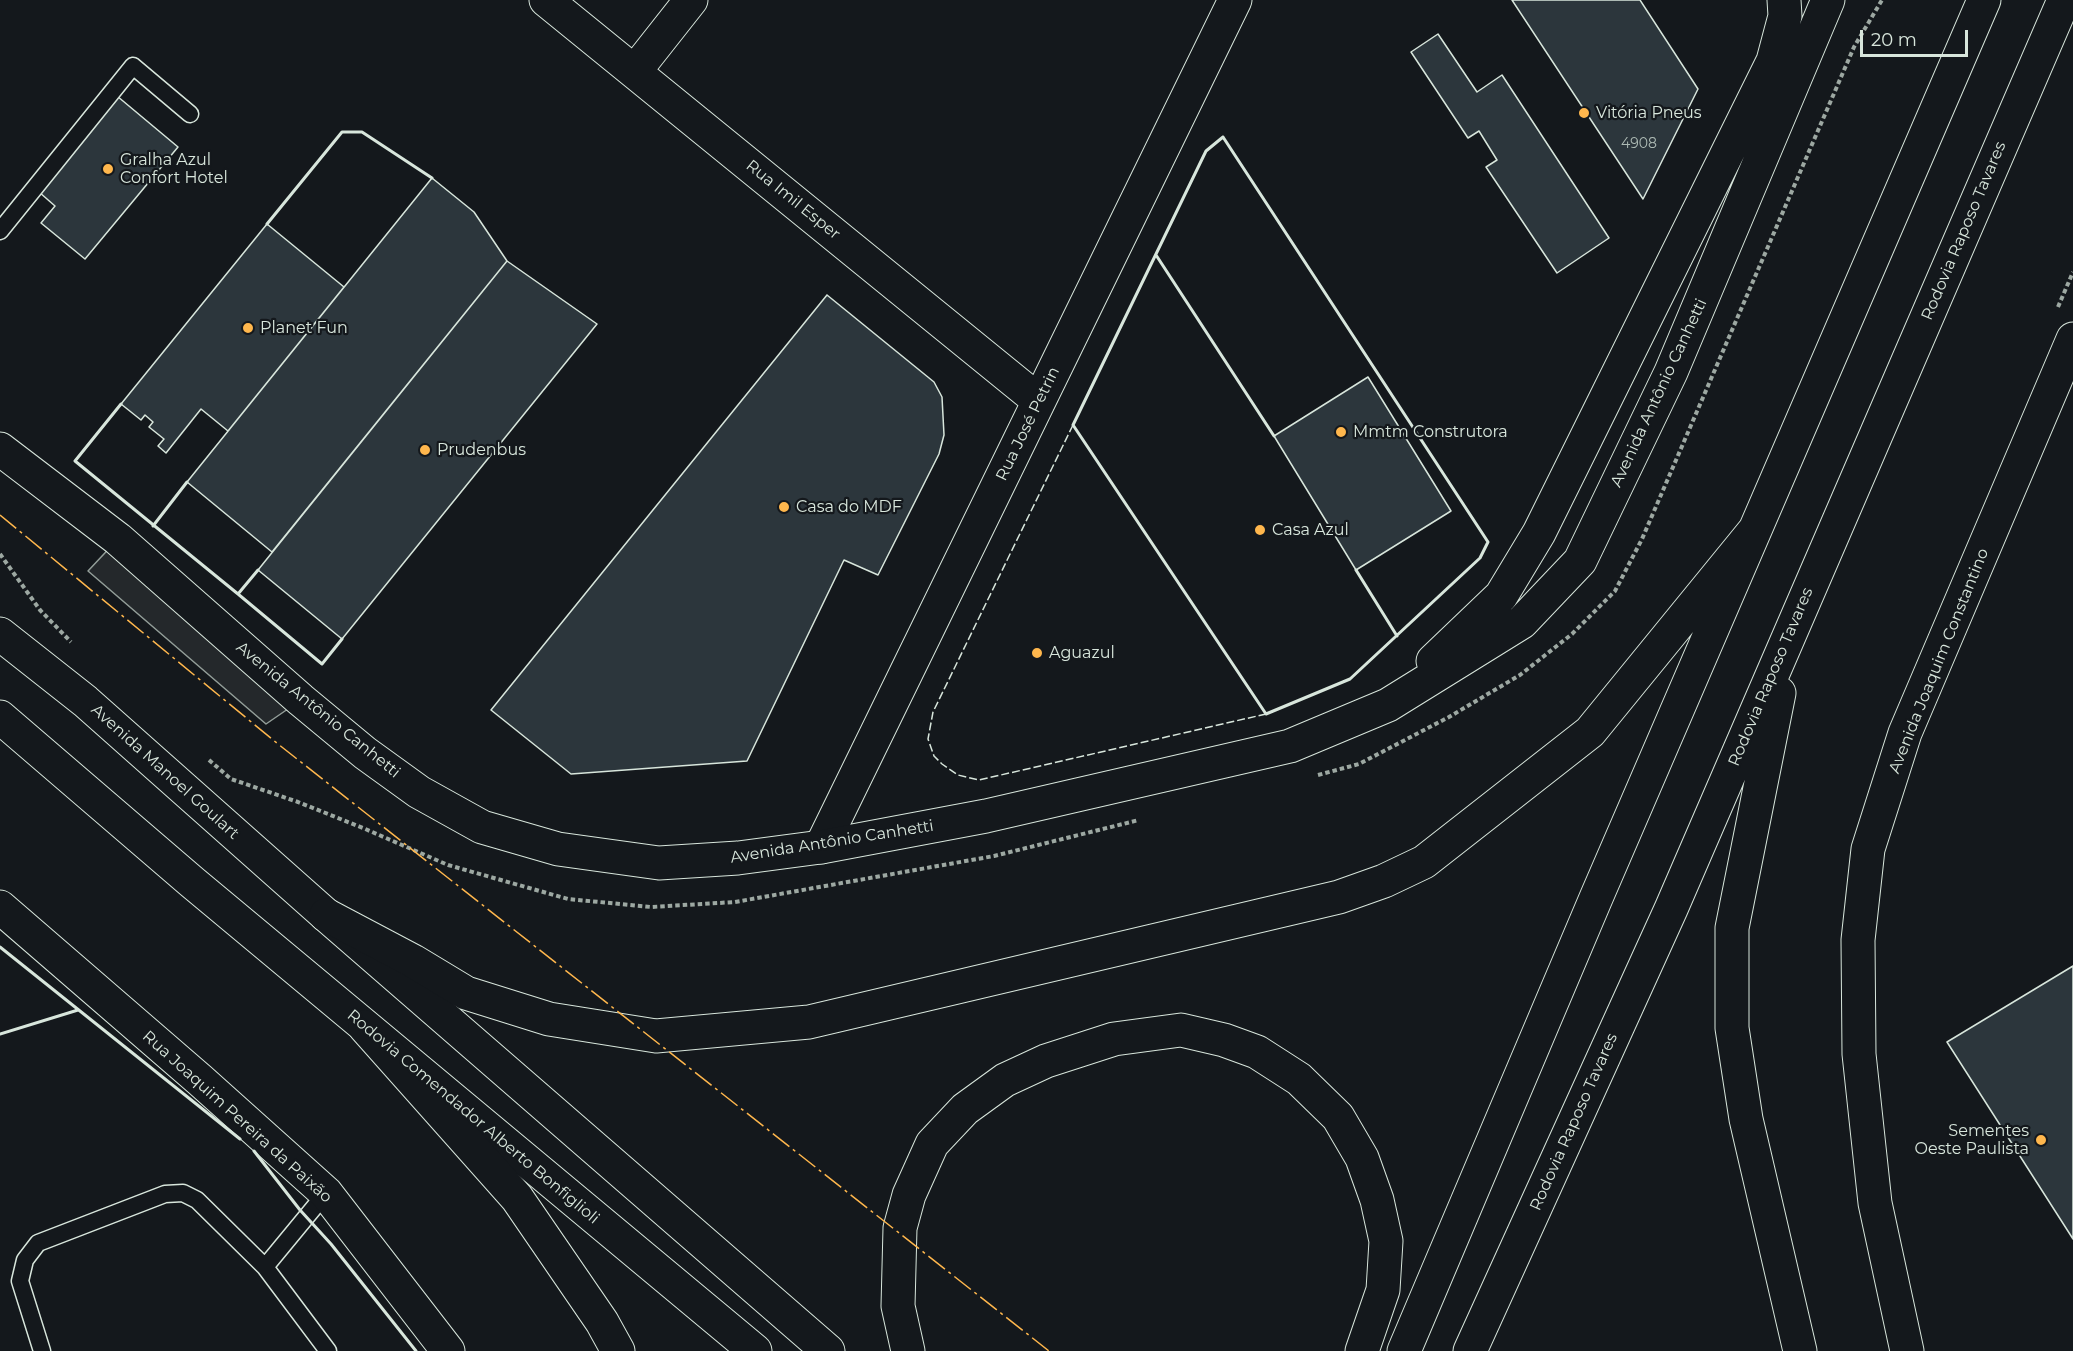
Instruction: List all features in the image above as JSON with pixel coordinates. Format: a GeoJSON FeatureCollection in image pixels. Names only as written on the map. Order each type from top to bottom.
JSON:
{"type":"FeatureCollection","features":[{"type":"Feature","properties":{"kind":"main road","name":"Rua Imil Esper"},"geometry":{"type":"LineString","coordinates":[[546,0],[1039,401]]}},
{"type":"Feature","properties":{"kind":"main road"},"geometry":{"type":"LineString","coordinates":[[635,71],[691,0]]}},
{"type":"Feature","properties":{"kind":"main road","name":"Rua José Petrin"},"geometry":{"type":"LineString","coordinates":[[821,847],[1235,0]]}},
{"type":"Feature","properties":{"kind":"main road","name":"Avenida Antônio Canhetti"},"geometry":{"type":"LineString","coordinates":[[1388,705],[1501,596],[1539,533],[1773,61],[1785,16],[1784,0]]}},
{"type":"Feature","properties":{"kind":"main road","name":"Avenida Antônio Canhetti"},"geometry":{"type":"LineString","coordinates":[[0,449],[117,539],[301,700],[365,753],[419,792],[482,827],[558,849],[659,863],[738,858],[821,847],[986,816],[1290,746],[1388,705],[1522,622],[1580,561],[1671,372],[1828,0]]}},
{"type":"Feature","properties":{"kind":"main road"},"geometry":{"type":"LineString","coordinates":[[1404,1351],[1754,531],[1984,0]]}},
{"type":"Feature","properties":{"kind":"main road","name":"Rodovia Raposo Tavares"},"geometry":{"type":"LineString","coordinates":[[1470,1351],[1671,909],[2064,0]]}},
{"type":"Feature","properties":{"kind":"main road"},"geometry":{"type":"LineString","coordinates":[[1993,163],[2073,27]]}},
{"type":"Feature","properties":{"kind":"main road","name":"Avenida Joaquim Constantino"},"geometry":{"type":"LineString","coordinates":[[1907,1351],[1875,1203],[1859,1054],[1858,940],[1868,849],[1905,733],[2073,339]]}},
{"type":"Feature","properties":{"kind":"main road"},"geometry":{"type":"LineString","coordinates":[[326,915],[413,961],[466,993],[549,1019],[656,1036],[809,1022],[1339,897],[1384,881],[1424,862],[1590,732],[1754,531]]}},
{"type":"Feature","properties":{"kind":"main road"},"geometry":{"type":"LineString","coordinates":[[1792,629],[1732,928],[1732,1028],[1746,1119],[1800,1351]]}},
{"type":"Feature","properties":{"kind":"main road","name":"Avenida Manoel Goulart"},"geometry":{"type":"LineString","coordinates":[[0,634],[85,701],[326,915]]}},
{"type":"Feature","properties":{"kind":"main road","name":"Rodovia Comendador Alberto Bonfiglioli"},"geometry":{"type":"LineString","coordinates":[[0,717],[192,882],[755,1351]]}},
{"type":"Feature","properties":{"kind":"main road","name":"Rua Joaquim Pereira da Paixão"},"geometry":{"type":"LineString","coordinates":[[0,907],[200,1080],[326,1194],[448,1351]]}},
{"type":"Feature","properties":{"kind":"main road"},"geometry":{"type":"LineString","coordinates":[[326,915],[828,1351]]}},
{"type":"Feature","properties":{"kind":"main road"},"geometry":{"type":"LineString","coordinates":[[365,1027],[517,1198],[602,1323],[618,1351]]}},
{"type":"Feature","properties":{"kind":"main road"},"geometry":{"type":"LineString","coordinates":[[908,1351],[898,1306],[900,1228],[909,1195],[932,1144],[966,1109],[1005,1080],[1046,1061],[1114,1039],[1181,1030],[1224,1040],[1257,1052],[1299,1079],[1338,1116],[1362,1158],[1377,1200],[1386,1241],[1383,1290],[1362,1351]]}},
{"type":"Feature","properties":{"kind":"lane"},"geometry":{"type":"LineString","coordinates":[[0,231],[133,66],[190,114]]}},
{"type":"Feature","properties":{"kind":"lane"},"geometry":{"type":"LineString","coordinates":[[42,1351],[20,1281],[25,1260],[38,1243],[165,1194],[183,1193],[198,1200],[266,1267],[328,1351]]}},
{"type":"Feature","properties":{"kind":"lane"},"geometry":{"type":"LineString","coordinates":[[266,1267],[326,1194]]}},
{"type":"Feature","properties":{"kind":"path"},"geometry":{"type":"LineString","coordinates":[[1314,776],[1359,764],[1449,717],[1520,675],[1572,634],[1615,591],[1642,539],[1854,47],[1882,0]]}},
{"type":"Feature","properties":{"kind":"path"},"geometry":{"type":"LineString","coordinates":[[0,554],[40,610],[76,648]]}},
{"type":"Feature","properties":{"kind":"path"},"geometry":{"type":"LineString","coordinates":[[205,757],[231,779],[298,802],[448,865],[568,899],[651,907],[735,902],[994,856],[1142,819]]}},
{"type":"Feature","properties":{"kind":"shaded area"},"geometry":{"type":"Polygon","coordinates":[[[118,539],[301,700],[266,724],[88,571],[118,539]]]}},
{"type":"Feature","properties":{"kind":"building"},"geometry":{"type":"Polygon","coordinates":[[[1512,0],[1640,0],[1698,89],[1643,199],[1512,0]]]}},
{"type":"Feature","properties":{"kind":"building"},"geometry":{"type":"Polygon","coordinates":[[[1438,34],[1477,92],[1502,75],[1609,238],[1557,273],[1486,167],[1497,160],[1479,131],[1468,138],[1411,52],[1438,34]]]}},
{"type":"Feature","properties":{"kind":"building","name":"Gralha Azul Confort Hotel"},"geometry":{"type":"Polygon","coordinates":[[[117,96],[178,147],[85,259],[41,223],[55,206],[39,192],[117,96]]]}},
{"type":"Feature","properties":{"kind":"building"},"geometry":{"type":"Polygon","coordinates":[[[432,178],[474,212],[507,261],[272,552],[187,482],[432,178]]]}},
{"type":"Feature","properties":{"kind":"building"},"geometry":{"type":"Polygon","coordinates":[[[267,224],[344,287],[228,431],[201,409],[166,453],[158,446],[164,439],[149,427],[153,422],[145,415],[141,420],[121,404],[267,224]]]}},
{"type":"Feature","properties":{"kind":"building"},"geometry":{"type":"Polygon","coordinates":[[[507,261],[597,324],[342,639],[258,570],[507,261]]]}},
{"type":"Feature","properties":{"kind":"building","name":"Casa do MDF"},"geometry":{"type":"Polygon","coordinates":[[[827,295],[934,382],[942,397],[944,435],[939,454],[878,575],[844,560],[747,761],[571,774],[491,710],[827,295]]]}},
{"type":"Feature","properties":{"kind":"building"},"geometry":{"type":"Polygon","coordinates":[[[1368,377],[1451,511],[1356,570],[1274,436],[1368,377]]]}},
{"type":"Feature","properties":{"kind":"building","name":"Sementes Oeste Paulista"},"geometry":{"type":"Polygon","coordinates":[[[2073,966],[2073,1239],[1947,1042],[2073,966]]]}},
{"type":"Feature","properties":{"kind":"fence"},"geometry":{"type":"LineString","coordinates":[[1073,425],[933,712],[928,739],[934,756],[958,775],[979,780],[1266,714]]}},
{"type":"Feature","properties":{"kind":"wall"},"geometry":{"type":"LineString","coordinates":[[267,224],[342,132],[362,132],[432,178]]}},
{"type":"Feature","properties":{"kind":"wall"},"geometry":{"type":"LineString","coordinates":[[1223,137],[1488,542],[1480,558],[1350,679],[1266,714],[1073,425],[1206,151],[1223,137]]}},
{"type":"Feature","properties":{"kind":"wall"},"geometry":{"type":"LineString","coordinates":[[1156,255],[1274,436]]}},
{"type":"Feature","properties":{"kind":"wall"},"geometry":{"type":"LineString","coordinates":[[121,404],[75,461],[322,664],[342,639]]}},
{"type":"Feature","properties":{"kind":"wall"},"geometry":{"type":"LineString","coordinates":[[153,526],[187,482]]}},
{"type":"Feature","properties":{"kind":"wall"},"geometry":{"type":"LineString","coordinates":[[238,594],[258,570]]}},
{"type":"Feature","properties":{"kind":"wall"},"geometry":{"type":"LineString","coordinates":[[1356,570],[1397,636]]}},
{"type":"Feature","properties":{"kind":"wall"},"geometry":{"type":"LineString","coordinates":[[0,947],[240,1139]]}},
{"type":"Feature","properties":{"kind":"wall"},"geometry":{"type":"LineString","coordinates":[[0,1034],[78,1010]]}},
{"type":"Feature","properties":{"kind":"wall"},"geometry":{"type":"LineString","coordinates":[[254,1151],[416,1351]]}},
{"type":"Feature","properties":{"kind":"power"},"geometry":{"type":"LineString","coordinates":[[0,515],[278,744],[1049,1351]]}},
{"type":"Feature","properties":{"kind":"place","name":"Vitória Pneus"},"geometry":{"type":"Point","coordinates":[1584,113]}},
{"type":"Feature","properties":{"kind":"place","name":"Gralha Azul Confort Hotel"},"geometry":{"type":"Point","coordinates":[108,169]}},
{"type":"Feature","properties":{"kind":"place","name":"Planet Fun"},"geometry":{"type":"Point","coordinates":[248,328]}},
{"type":"Feature","properties":{"kind":"place","name":"Mmtm Construtora"},"geometry":{"type":"Point","coordinates":[1341,432]}},
{"type":"Feature","properties":{"kind":"place","name":"Prudenbus"},"geometry":{"type":"Point","coordinates":[425,450]}},
{"type":"Feature","properties":{"kind":"place","name":"Casa do MDF"},"geometry":{"type":"Point","coordinates":[784,507]}},
{"type":"Feature","properties":{"kind":"place","name":"Casa Azul"},"geometry":{"type":"Point","coordinates":[1260,530]}},
{"type":"Feature","properties":{"kind":"place","name":"Aguazul"},"geometry":{"type":"Point","coordinates":[1037,653]}},
{"type":"Feature","properties":{"kind":"place","name":"Sementes Oeste Paulista"},"geometry":{"type":"Point","coordinates":[2041,1140]}}]}
